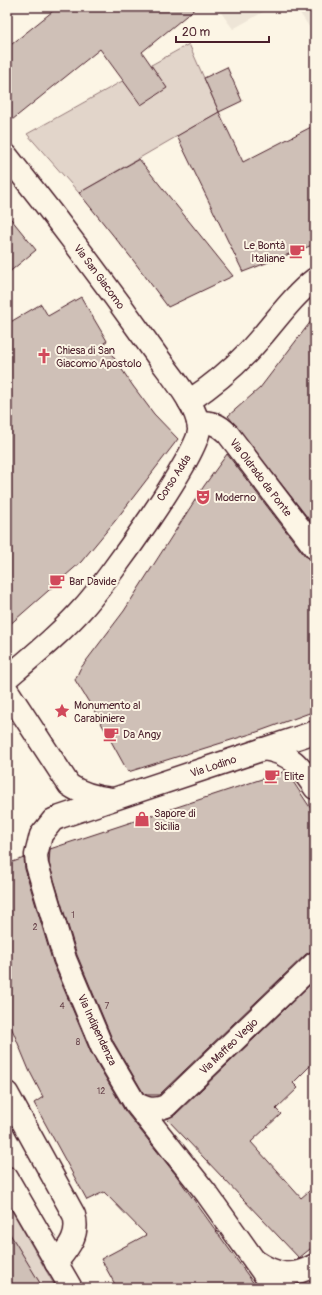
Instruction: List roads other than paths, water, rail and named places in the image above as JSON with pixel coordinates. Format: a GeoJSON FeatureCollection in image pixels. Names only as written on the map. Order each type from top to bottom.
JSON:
{"type":"FeatureCollection","features":[{"type":"Feature","properties":{"kind":"street","name":"Via San Giacomo"},"geometry":{"type":"LineString","coordinates":[[7,156],[83,252],[188,401]]}},
{"type":"Feature","properties":{"kind":"street"},"geometry":{"type":"LineString","coordinates":[[198,422],[188,401],[211,386],[229,371],[248,352],[292,300],[315,279]]}},
{"type":"Feature","properties":{"kind":"street","name":"Via Oldrado da Ponte"},"geometry":{"type":"LineString","coordinates":[[198,422],[213,422],[228,434],[315,548]]}},
{"type":"Feature","properties":{"kind":"street","name":"Corso Adda"},"geometry":{"type":"LineString","coordinates":[[7,678],[56,636],[85,606],[111,574],[187,461],[197,439],[199,430],[198,422]]}},
{"type":"Feature","properties":{"kind":"street"},"geometry":{"type":"LineString","coordinates":[[7,690],[69,786],[79,792],[94,797],[112,799]]}},
{"type":"Feature","properties":{"kind":"street","name":"Via Lodino"},"geometry":{"type":"LineString","coordinates":[[112,799],[315,732]]}},
{"type":"Feature","properties":{"kind":"street"},"geometry":{"type":"LineString","coordinates":[[263,749],[273,750],[291,758],[302,768],[315,788]]}},
{"type":"Feature","properties":{"kind":"street","name":"Via Indipendenza"},"geometry":{"type":"LineString","coordinates":[[112,799],[53,820],[40,835],[36,855],[37,865],[65,959],[102,1047],[135,1103],[207,1194],[274,1288]]}},
{"type":"Feature","properties":{"kind":"street","name":"Via Maffeo Vegio"},"geometry":{"type":"LineString","coordinates":[[135,1103],[157,1110],[166,1106],[315,964]]}},
{"type":"Feature","properties":{"kind":"street"},"geometry":{"type":"LineString","coordinates":[[7,1093],[74,1214],[76,1232],[72,1242],[56,1263]]}},
{"type":"Feature","properties":{"kind":"street"},"geometry":{"type":"LineString","coordinates":[[7,1178],[71,1288]]}},
{"type":"Feature","properties":{"kind":"street"},"geometry":{"type":"LineString","coordinates":[[253,1259],[268,1270],[286,1274],[301,1273],[315,1265]]}},
{"type":"Feature","properties":{"kind":"place","name":"Le Bontà Italiane"},"geometry":{"type":"Point","coordinates":[297,251]}},
{"type":"Feature","properties":{"kind":"place","name":"Chiesa di San Giacomo Apostolo"},"geometry":{"type":"Point","coordinates":[44,356]}},
{"type":"Feature","properties":{"kind":"place","name":"Moderno"},"geometry":{"type":"Point","coordinates":[203,497]}},
{"type":"Feature","properties":{"kind":"place","name":"Bar Davide"},"geometry":{"type":"Point","coordinates":[57,581]}},
{"type":"Feature","properties":{"kind":"place","name":"Monumento al Carabiniere"},"geometry":{"type":"Point","coordinates":[62,711]}},
{"type":"Feature","properties":{"kind":"place","name":"Da Angy"},"geometry":{"type":"Point","coordinates":[111,734]}},
{"type":"Feature","properties":{"kind":"place","name":"Elite"},"geometry":{"type":"Point","coordinates":[272,776]}},
{"type":"Feature","properties":{"kind":"place","name":"Sapore di Sicilia"},"geometry":{"type":"Point","coordinates":[142,819]}}]}
